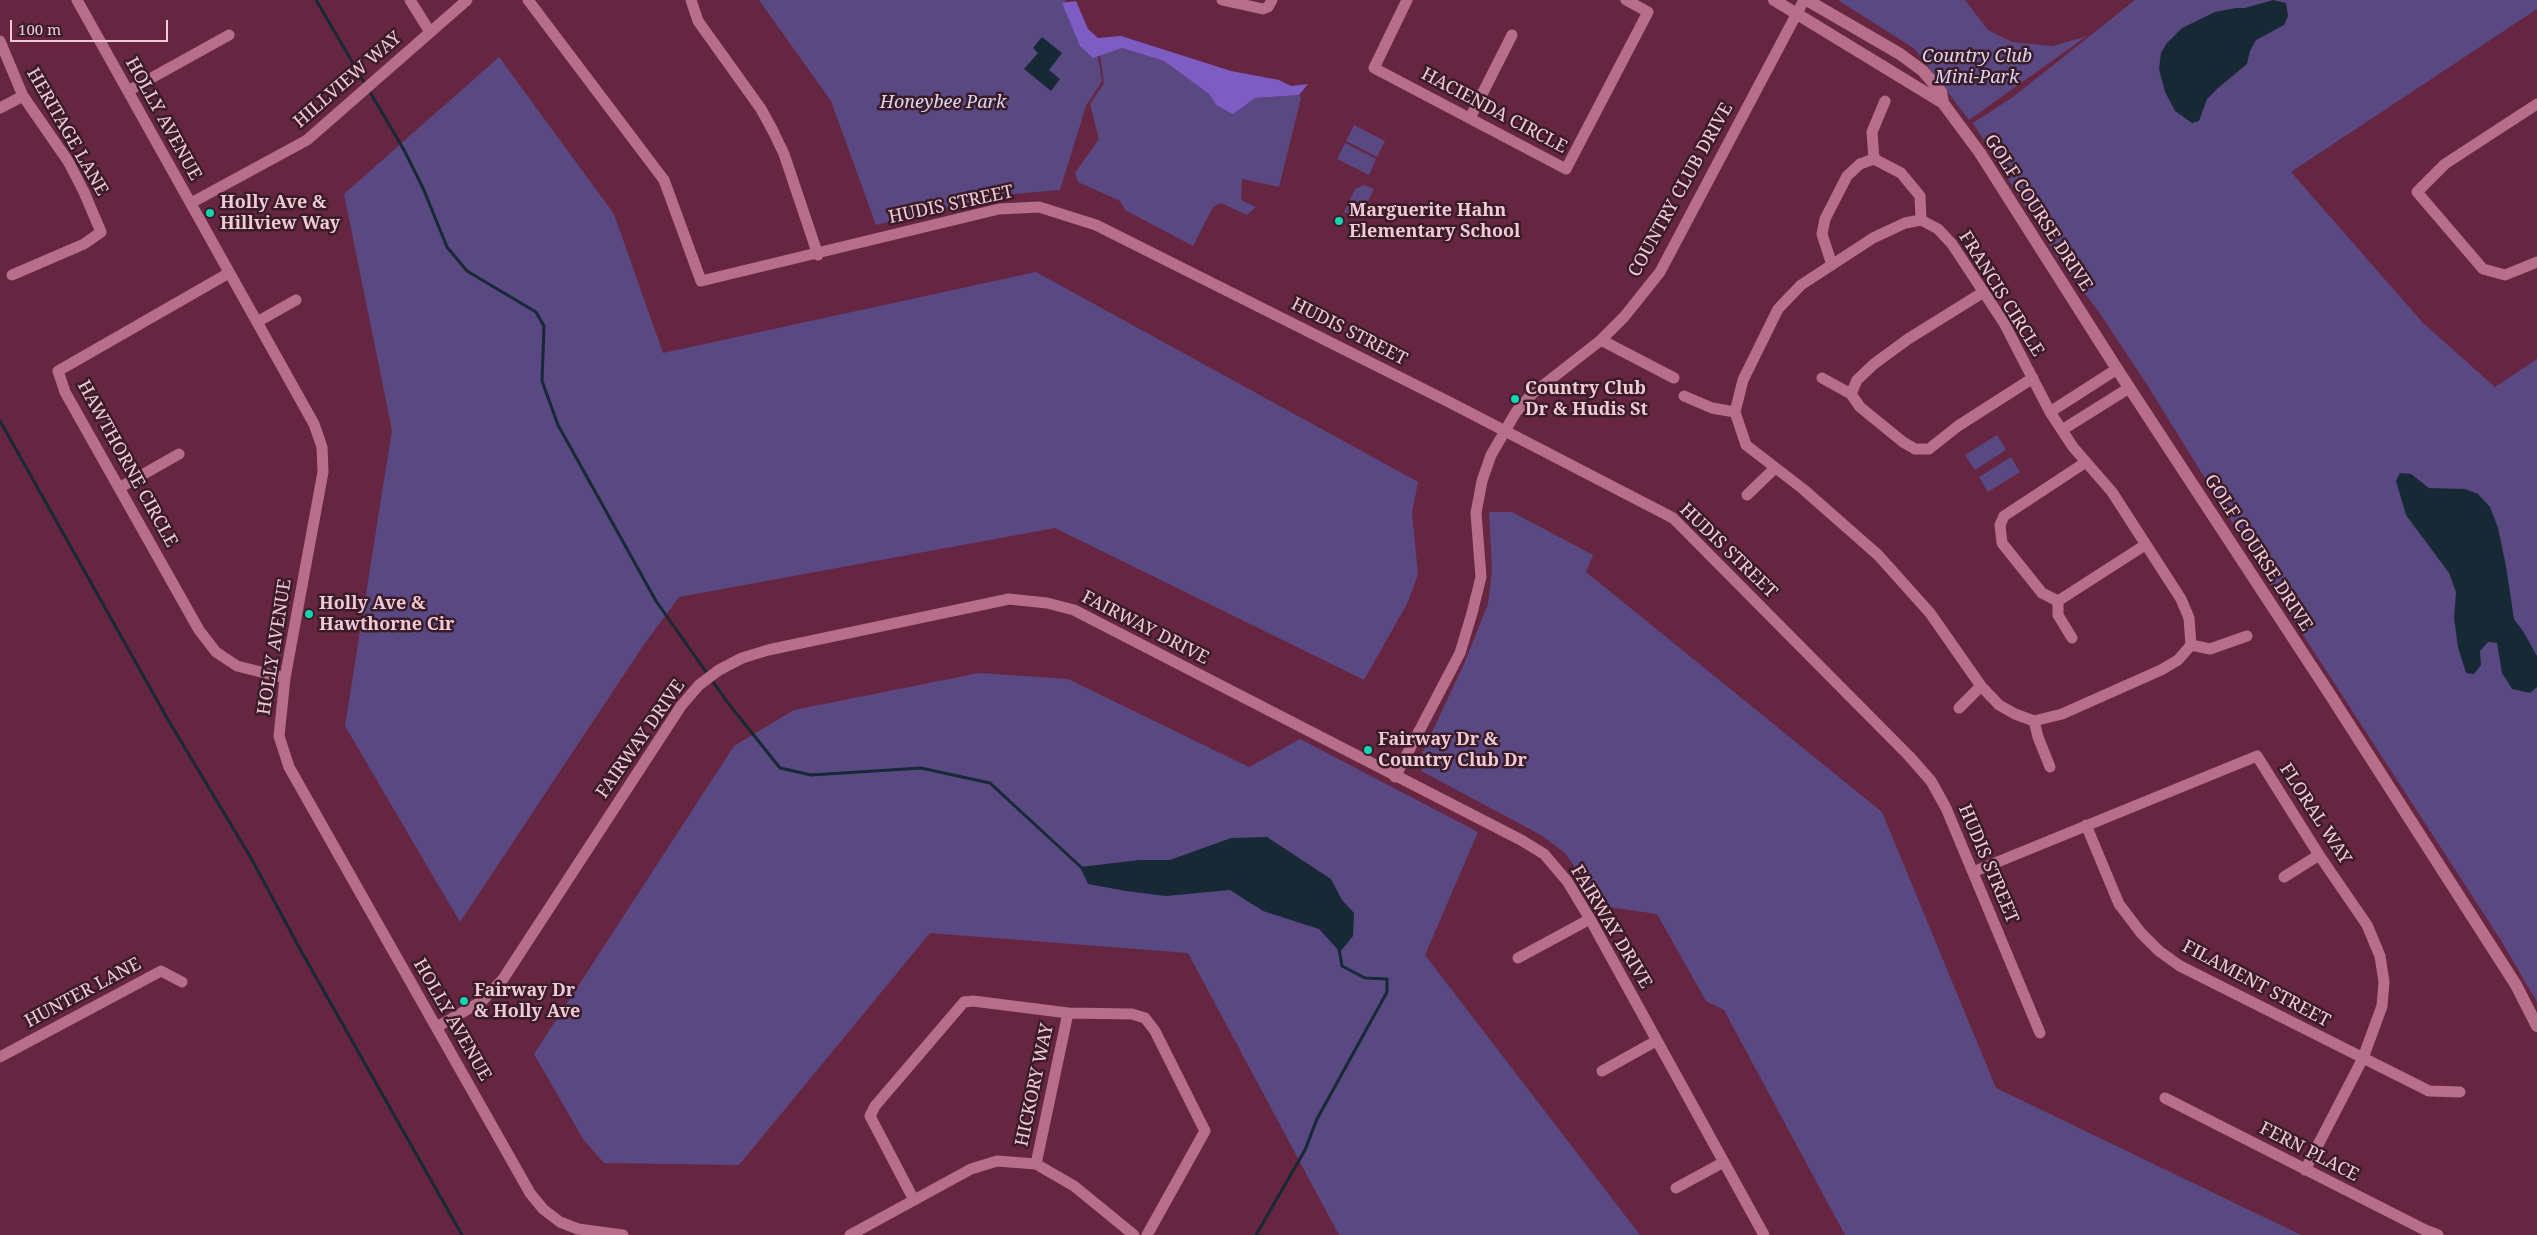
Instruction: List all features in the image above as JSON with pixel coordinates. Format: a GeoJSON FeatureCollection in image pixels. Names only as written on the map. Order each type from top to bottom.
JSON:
{"type":"FeatureCollection","features":[{"type":"Feature","properties":{"kind":"street","name":"HOLLY AVENUE"},"geometry":{"type":"LineString","coordinates":[[77,0],[314,424],[322,447],[323,472],[285,678],[279,736],[288,767],[530,1193],[543,1209],[560,1222],[578,1229],[623,1235]]}},
{"type":"Feature","properties":{"kind":"street"},"geometry":{"type":"LineString","coordinates":[[410,0],[430,32]]}},
{"type":"Feature","properties":{"kind":"street","name":"HILLVIEW WAY"},"geometry":{"type":"LineString","coordinates":[[191,204],[307,140],[467,0]]}},
{"type":"Feature","properties":{"kind":"street","name":"HUDIS STREET"},"geometry":{"type":"LineString","coordinates":[[528,0],[664,180],[701,282],[818,255],[999,209],[1039,207],[1096,225],[1505,431],[1672,518],[1909,756],[1930,781],[1946,808],[2040,1032]]}},
{"type":"Feature","properties":{"kind":"street"},"geometry":{"type":"LineString","coordinates":[[692,0],[698,21],[761,109],[773,131],[784,154],[818,255]]}},
{"type":"Feature","properties":{"kind":"street"},"geometry":{"type":"LineString","coordinates":[[1222,0],[1263,9],[1268,7],[1272,0]]}},
{"type":"Feature","properties":{"kind":"street","name":"HACIENDA CIRCLE"},"geometry":{"type":"LineString","coordinates":[[1407,0],[1374,68],[1566,168],[1648,12],[1626,0]]}},
{"type":"Feature","properties":{"kind":"street","name":"GOLF COURSE DRIVE"},"geometry":{"type":"LineString","coordinates":[[1774,0],[1943,103],[1980,153],[2116,369],[2244,562],[2511,977],[2537,1026]]}},
{"type":"Feature","properties":{"kind":"street","name":"GOLF COURSE DRIVE"},"geometry":{"type":"LineString","coordinates":[[1806,0],[1900,54],[1923,71],[1941,92],[1943,103]]}},
{"type":"Feature","properties":{"kind":"street","name":"COUNTRY CLUB DRIVE"},"geometry":{"type":"LineString","coordinates":[[1395,777],[1460,654],[1481,577],[1476,513],[1482,481],[1491,455],[1516,412],[1532,394],[1601,340],[1624,317],[1660,272],[1797,13],[1806,0]]}},
{"type":"Feature","properties":{"kind":"street"},"geometry":{"type":"LineString","coordinates":[[128,91],[229,35]]}},
{"type":"Feature","properties":{"kind":"street"},"geometry":{"type":"LineString","coordinates":[[1470,118],[1512,35]]}},
{"type":"Feature","properties":{"kind":"street","name":"HERITAGE LANE"},"geometry":{"type":"LineString","coordinates":[[0,40],[23,96],[68,161],[101,232],[84,244],[12,275]]}},
{"type":"Feature","properties":{"kind":"street"},"geometry":{"type":"LineString","coordinates":[[0,108],[23,96]]}},
{"type":"Feature","properties":{"kind":"street"},"geometry":{"type":"LineString","coordinates":[[1874,159],[1872,132],[1885,100]]}},
{"type":"Feature","properties":{"kind":"street"},"geometry":{"type":"LineString","coordinates":[[2537,104],[2445,164],[2416,192],[2483,268],[2505,275],[2537,262]]}},
{"type":"Feature","properties":{"kind":"street"},"geometry":{"type":"LineString","coordinates":[[1832,266],[1822,234],[1824,219],[1847,176],[1860,164],[1874,159],[1901,173],[1920,196],[1921,220],[1905,223],[1873,238],[1832,266],[1801,285],[1778,309],[1743,380],[1734,412],[1746,445],[1850,528],[1878,555],[1930,613],[1981,686],[1999,705],[2015,714],[2034,720],[2062,714],[2161,670],[2178,660],[2191,645],[2210,649],[2248,636]]}},
{"type":"Feature","properties":{"kind":"street","name":"FRANCIS CIRCLE"},"geometry":{"type":"LineString","coordinates":[[1921,220],[1938,229],[1952,244],[1982,293],[2004,323],[2050,412],[2086,462],[2112,492],[2181,599],[2189,618],[2191,645]]}},
{"type":"Feature","properties":{"kind":"street","name":"HAWTHORNE CIRCLE"},"geometry":{"type":"LineString","coordinates":[[230,273],[58,371],[65,392],[199,630],[216,652],[238,666],[285,678]]}},
{"type":"Feature","properties":{"kind":"street"},"geometry":{"type":"LineString","coordinates":[[1851,394],[1857,380],[1874,364],[1908,338],[1982,293]]}},
{"type":"Feature","properties":{"kind":"street"},"geometry":{"type":"LineString","coordinates":[[257,322],[296,300]]}},
{"type":"Feature","properties":{"kind":"street"},"geometry":{"type":"LineString","coordinates":[[1601,340],[1674,378]]}},
{"type":"Feature","properties":{"kind":"street"},"geometry":{"type":"LineString","coordinates":[[2050,412],[2116,369]]}},
{"type":"Feature","properties":{"kind":"street"},"geometry":{"type":"LineString","coordinates":[[1822,378],[1851,394],[1860,407],[1903,442],[1915,449],[1929,449],[1958,426],[2033,378]]}},
{"type":"Feature","properties":{"kind":"street"},"geometry":{"type":"LineString","coordinates":[[2062,430],[2129,388]]}},
{"type":"Feature","properties":{"kind":"street"},"geometry":{"type":"LineString","coordinates":[[1684,396],[1712,408],[1734,412]]}},
{"type":"Feature","properties":{"kind":"street"},"geometry":{"type":"LineString","coordinates":[[119,488],[179,454]]}},
{"type":"Feature","properties":{"kind":"street"},"geometry":{"type":"LineString","coordinates":[[2058,601],[2042,593],[2002,543],[2000,525],[2004,516],[2086,462]]}},
{"type":"Feature","properties":{"kind":"street"},"geometry":{"type":"LineString","coordinates":[[1747,495],[1775,468]]}},
{"type":"Feature","properties":{"kind":"street"},"geometry":{"type":"LineString","coordinates":[[2058,601],[2145,545]]}},
{"type":"Feature","properties":{"kind":"street","name":"FAIRWAY DRIVE"},"geometry":{"type":"LineString","coordinates":[[437,1027],[482,1001],[503,980],[681,706],[699,685],[719,670],[742,658],[768,650],[1009,599],[1047,602],[1074,610],[1395,777],[1521,840],[1544,854],[1567,881],[1590,919],[1764,1235]]}},
{"type":"Feature","properties":{"kind":"street"},"geometry":{"type":"LineString","coordinates":[[2058,601],[2058,615],[2072,638]]}},
{"type":"Feature","properties":{"kind":"street"},"geometry":{"type":"LineString","coordinates":[[1959,708],[1981,686]]}},
{"type":"Feature","properties":{"kind":"street"},"geometry":{"type":"LineString","coordinates":[[2034,720],[2038,737],[2050,767]]}},
{"type":"Feature","properties":{"kind":"street","name":"FLORAL WAY"},"geometry":{"type":"LineString","coordinates":[[1973,872],[2257,756],[2367,925],[2380,956],[2384,982],[2382,1006],[2363,1058],[2305,1170]]}},
{"type":"Feature","properties":{"kind":"street","name":"FILAMENT STREET"},"geometry":{"type":"LineString","coordinates":[[2086,825],[2118,904],[2141,933],[2159,951],[2180,966],[2430,1091],[2460,1092]]}},
{"type":"Feature","properties":{"kind":"street"},"geometry":{"type":"LineString","coordinates":[[2284,877],[2319,854]]}},
{"type":"Feature","properties":{"kind":"street"},"geometry":{"type":"LineString","coordinates":[[1518,958],[1590,919]]}},
{"type":"Feature","properties":{"kind":"street","name":"HUNTER LANE"},"geometry":{"type":"LineString","coordinates":[[0,1056],[161,971],[182,982]]}},
{"type":"Feature","properties":{"kind":"street"},"geometry":{"type":"LineString","coordinates":[[914,1200],[874,1128],[870,1116],[875,1106],[964,1002],[973,1001],[1068,1012],[1132,1014],[1144,1018],[1155,1030],[1205,1131],[1147,1235]]}},
{"type":"Feature","properties":{"kind":"street","name":"HICKORY WAY"},"geometry":{"type":"LineString","coordinates":[[1036,1164],[1068,1012]]}},
{"type":"Feature","properties":{"kind":"street"},"geometry":{"type":"LineString","coordinates":[[1602,1070],[1656,1041]]}},
{"type":"Feature","properties":{"kind":"street","name":"FERN PLACE"},"geometry":{"type":"LineString","coordinates":[[2165,1098],[2305,1170],[2438,1235]]}},
{"type":"Feature","properties":{"kind":"street"},"geometry":{"type":"LineString","coordinates":[[850,1235],[971,1169],[997,1161],[1036,1164],[1074,1186],[1134,1235]]}},
{"type":"Feature","properties":{"kind":"street"},"geometry":{"type":"LineString","coordinates":[[1676,1188],[1724,1162]]}},
{"type":"Feature","properties":{"kind":"green space","name":"Honeybee Park"},"geometry":{"type":"Polygon","coordinates":[[[759,0],[1065,0],[1081,38],[1097,52],[1102,81],[1086,106],[1060,190],[1001,195],[876,225],[831,101],[759,0]]]}},
{"type":"Feature","properties":{"kind":"green space","name":"Country Club Mini-Park"},"geometry":{"type":"Polygon","coordinates":[[[1838,0],[1965,0],[1988,30],[2012,42],[2053,46],[2087,36],[1969,120],[1915,49],[1838,0]]]}},
{"type":"Feature","properties":{"kind":"green space"},"geometry":{"type":"Polygon","coordinates":[[[2135,0],[2537,0],[2537,9],[2291,172],[2423,323],[2495,387],[2537,359],[2537,1002],[2502,942],[2274,590],[2146,383],[2099,312],[2059,260],[1973,123],[2013,97],[2135,0]]]}},
{"type":"Feature","properties":{"kind":"green space"},"geometry":{"type":"Polygon","coordinates":[[[1122,48],[1164,61],[1209,94],[1216,105],[1255,98],[1299,95],[1301,98],[1279,187],[1242,179],[1241,200],[1256,207],[1247,215],[1221,203],[1213,207],[1193,246],[1125,210],[1120,201],[1078,182],[1075,173],[1099,139],[1090,104],[1104,83],[1100,55],[1122,48]]]}},
{"type":"Feature","properties":{"kind":"green space"},"geometry":{"type":"Polygon","coordinates":[[[499,57],[614,214],[663,353],[1036,272],[1418,482],[1412,513],[1418,574],[1408,602],[1364,680],[1055,528],[679,597],[643,646],[460,922],[345,726],[392,430],[344,194],[499,57]]]}},
{"type":"Feature","properties":{"kind":"green space"},"geometry":{"type":"Polygon","coordinates":[[[1354,125],[1385,141],[1377,157],[1346,141],[1354,125]]]}},
{"type":"Feature","properties":{"kind":"green space"},"geometry":{"type":"Polygon","coordinates":[[[1345,143],[1376,159],[1369,175],[1337,159],[1345,143]]]}},
{"type":"Feature","properties":{"kind":"green space"},"geometry":{"type":"Polygon","coordinates":[[[1364,185],[1374,189],[1359,219],[1344,212],[1355,189],[1364,185]]]}},
{"type":"Feature","properties":{"kind":"green space"},"geometry":{"type":"Polygon","coordinates":[[[1997,435],[2006,450],[1975,470],[1965,455],[1997,435]]]}},
{"type":"Feature","properties":{"kind":"green space"},"geometry":{"type":"Polygon","coordinates":[[[2011,457],[2020,472],[1988,492],[1979,477],[2011,457]]]}},
{"type":"Feature","properties":{"kind":"green space"},"geometry":{"type":"Polygon","coordinates":[[[1489,512],[1512,512],[1593,555],[1586,572],[1882,812],[1996,1088],[2301,1235],[1845,1235],[1724,1010],[1706,1001],[1657,914],[1602,906],[1565,853],[1541,835],[1423,772],[1417,764],[1464,664],[1488,604],[1492,570],[1489,512]]]}},
{"type":"Feature","properties":{"kind":"green space"},"geometry":{"type":"Polygon","coordinates":[[[979,673],[1068,679],[1249,767],[1300,739],[1478,832],[1425,955],[1640,1235],[1339,1235],[1188,953],[930,933],[739,1165],[604,1163],[583,1139],[534,1054],[734,746],[794,710],[979,673]]]}},
{"type":"Feature","properties":{"kind":"shaded area"},"geometry":{"type":"Polygon","coordinates":[[[1076,1],[1088,29],[1098,38],[1121,36],[1231,71],[1279,80],[1291,86],[1308,84],[1299,95],[1255,98],[1233,114],[1216,105],[1209,94],[1164,61],[1122,48],[1093,58],[1080,46],[1062,3],[1076,1]]]}},
{"type":"Feature","properties":{"kind":"water"},"geometry":{"type":"Polygon","coordinates":[[[2273,0],[2286,3],[2288,16],[2284,25],[2256,40],[2250,51],[2247,64],[2207,99],[2199,121],[2192,123],[2175,111],[2165,92],[2159,69],[2161,53],[2167,43],[2182,28],[2215,12],[2245,8],[2273,0]]]}},
{"type":"Feature","properties":{"kind":"water"},"geometry":{"type":"Polygon","coordinates":[[[1042,37],[1062,53],[1049,70],[1060,79],[1051,91],[1024,69],[1038,53],[1033,48],[1042,37]]]}},
{"type":"Feature","properties":{"kind":"water"},"geometry":{"type":"Polygon","coordinates":[[[2400,473],[2411,474],[2429,488],[2465,489],[2478,494],[2490,507],[2498,528],[2514,619],[2537,656],[2537,687],[2530,693],[2512,689],[2502,673],[2497,643],[2488,642],[2480,651],[2481,665],[2474,674],[2466,673],[2458,647],[2454,618],[2456,592],[2449,573],[2406,515],[2396,481],[2400,473]]]}},
{"type":"Feature","properties":{"kind":"water"},"geometry":{"type":"Polygon","coordinates":[[[1267,837],[1331,879],[1342,900],[1354,913],[1353,936],[1340,952],[1319,929],[1263,911],[1230,890],[1166,896],[1126,891],[1088,884],[1080,867],[1139,860],[1170,860],[1231,838],[1267,837]]]}},
{"type":"Feature","properties":{"kind":"waterway"},"geometry":{"type":"LineString","coordinates":[[316,0],[404,150],[423,188],[447,247],[467,271],[536,312],[544,326],[542,381],[558,425],[656,601],[728,703],[780,768],[811,775],[921,768],[990,783],[1082,868]]}},
{"type":"Feature","properties":{"kind":"waterway"},"geometry":{"type":"LineString","coordinates":[[0,421],[167,718],[251,858],[300,949],[462,1235]]}},
{"type":"Feature","properties":{"kind":"waterway"},"geometry":{"type":"LineString","coordinates":[[1256,1235],[1305,1150],[1317,1119],[1387,992],[1387,979],[1365,978],[1342,966],[1339,949]]}},
{"type":"Feature","properties":{"kind":"place","name":"Holly Ave & Hillview Way"},"geometry":{"type":"Point","coordinates":[210,213]}},
{"type":"Feature","properties":{"kind":"place","name":"Marguerite Hahn Elementary School"},"geometry":{"type":"Point","coordinates":[1339,221]}},
{"type":"Feature","properties":{"kind":"place","name":"Country Club Dr & Hudis St"},"geometry":{"type":"Point","coordinates":[1515,399]}},
{"type":"Feature","properties":{"kind":"place","name":"Holly Ave & Hawthorne Cir"},"geometry":{"type":"Point","coordinates":[309,614]}},
{"type":"Feature","properties":{"kind":"place","name":"Fairway Dr & Country Club Dr"},"geometry":{"type":"Point","coordinates":[1368,750]}},
{"type":"Feature","properties":{"kind":"place","name":"Fairway Dr & Holly Ave"},"geometry":{"type":"Point","coordinates":[464,1001]}}]}
